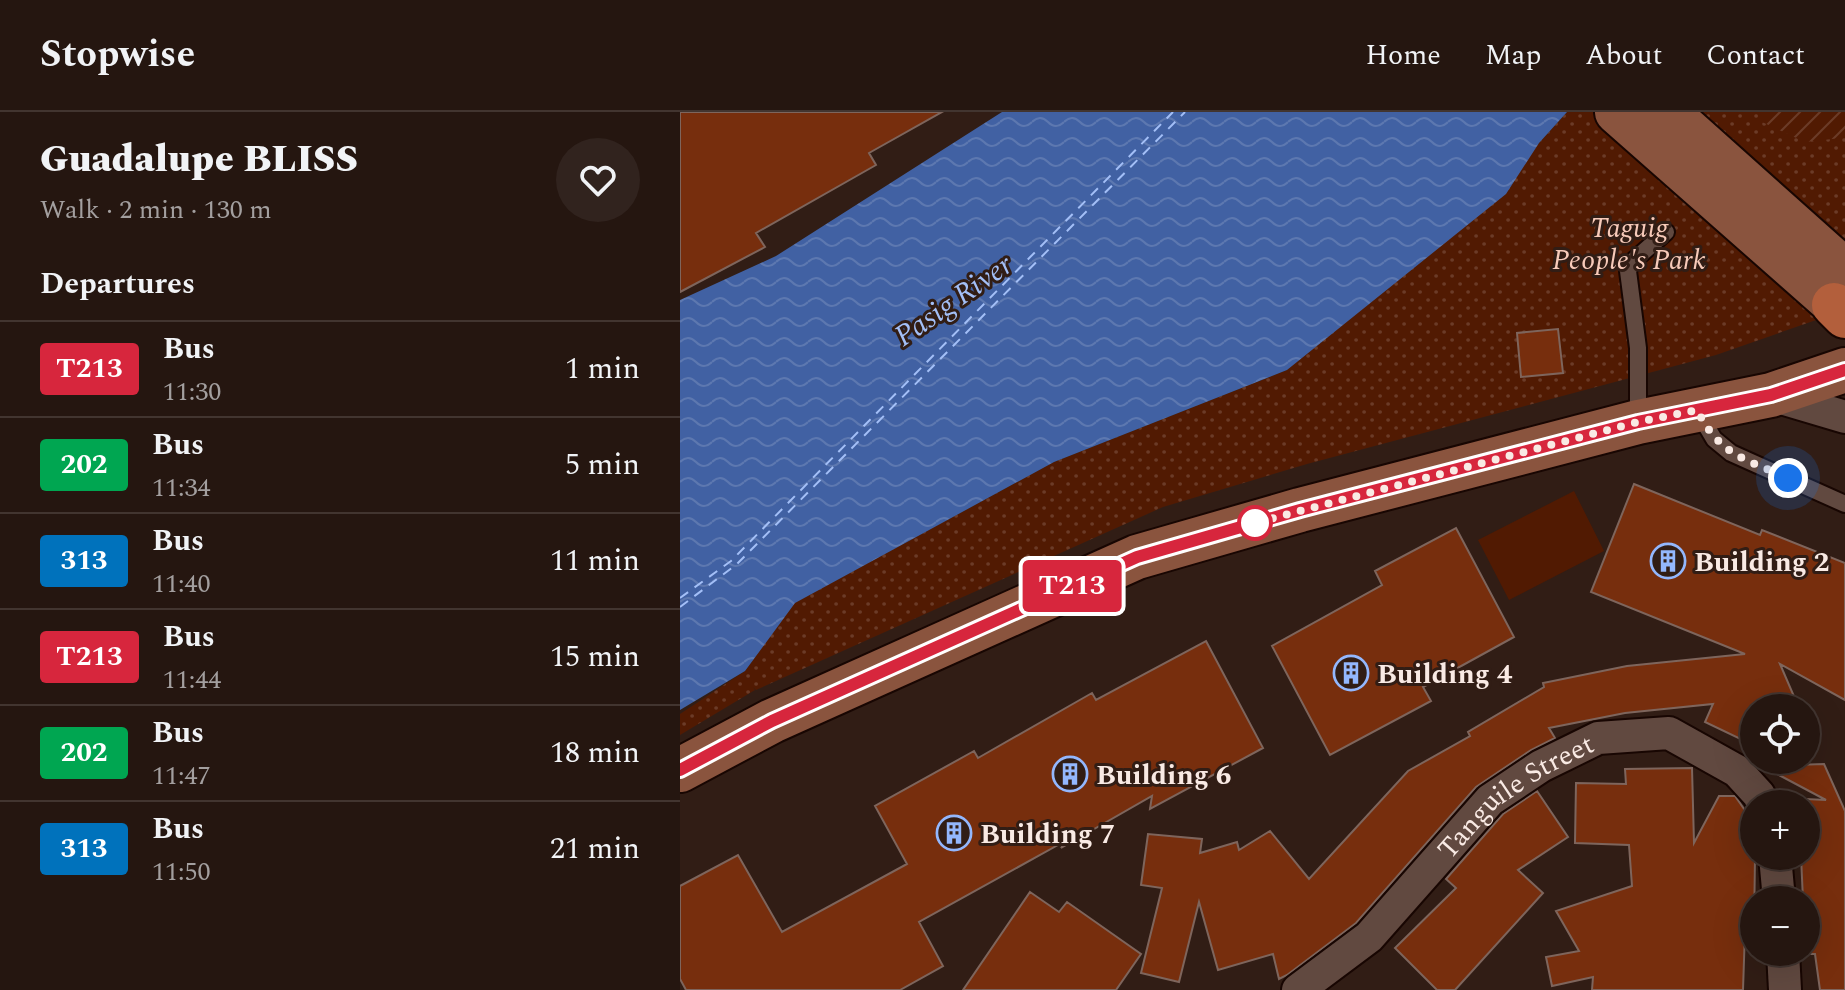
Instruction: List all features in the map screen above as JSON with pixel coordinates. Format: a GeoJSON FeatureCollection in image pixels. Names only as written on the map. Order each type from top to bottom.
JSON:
{"type":"FeatureCollection","features":[{"type":"Feature","properties":{"kind":"main road"},"geometry":{"type":"LineString","coordinates":[[1617,112],[1842,301]]}},
{"type":"Feature","properties":{"kind":"main road"},"geometry":{"type":"LineString","coordinates":[[1667,112],[1842,301]]}},
{"type":"Feature","properties":{"kind":"main road"},"geometry":{"type":"LineString","coordinates":[[680,770],[772,721],[1137,557],[1300,510],[1638,422],[1771,395],[1845,370]]}},
{"type":"Feature","properties":{"kind":"street"},"geometry":{"type":"LineString","coordinates":[[1771,395],[1845,417]]}},
{"type":"Feature","properties":{"kind":"street","name":"Tanguile Street"},"geometry":{"type":"LineString","coordinates":[[1298,990],[1369,937],[1490,800],[1541,766],[1598,738],[1669,733],[1737,771],[1754,790]]}},
{"type":"Feature","properties":{"kind":"street"},"geometry":{"type":"LineString","coordinates":[[1784,966],[1785,990]]}},
{"type":"Feature","properties":{"kind":"lane"},"geometry":{"type":"LineString","coordinates":[[1638,422],[1638,348],[1628,271],[1632,262],[1666,232]]}},
{"type":"Feature","properties":{"kind":"lane"},"geometry":{"type":"LineString","coordinates":[[1697,410],[1714,439],[1731,453],[1845,504]]}},
{"type":"Feature","properties":{"kind":"green space","name":"Taguig People's Park"},"geometry":{"type":"Polygon","coordinates":[[[1567,112],[1845,112],[1845,310],[1716,355],[1307,464],[1163,507],[756,690],[753,687],[755,690],[680,735],[680,714],[745,671],[794,603],[1054,462],[1287,370],[1539,143],[1567,112]]]}},
{"type":"Feature","properties":{"kind":"green space"},"geometry":{"type":"Polygon","coordinates":[[[1767,112],[1845,112],[1845,133],[1841,138],[1805,142],[1762,122],[1767,112]]]}},
{"type":"Feature","properties":{"kind":"green space"},"geometry":{"type":"Polygon","coordinates":[[[1574,491],[1604,551],[1509,600],[1478,540],[1574,491]]]}},
{"type":"Feature","properties":{"kind":"water","name":"Pasig River"},"geometry":{"type":"Polygon","coordinates":[[[1002,112],[1567,112],[1539,143],[1506,194],[1287,370],[1054,462],[795,603],[745,671],[680,710],[680,300],[776,256],[1002,112]]]}},
{"type":"Feature","properties":{"kind":"building"},"geometry":{"type":"Polygon","coordinates":[[[680,112],[942,112],[869,153],[876,165],[756,233],[765,247],[680,292],[680,112]]]}},
{"type":"Feature","properties":{"kind":"building"},"geometry":{"type":"Polygon","coordinates":[[[1558,329],[1563,373],[1521,377],[1517,333],[1558,329]]]}},
{"type":"Feature","properties":{"kind":"building"},"geometry":{"type":"Polygon","coordinates":[[[1634,484],[1760,535],[1762,530],[1845,563],[1845,700],[1780,664],[1793,694],[1740,694],[1740,739],[1705,722],[1713,704],[1625,713],[1549,728],[1555,738],[1531,750],[1476,787],[1356,923],[1287,975],[1279,979],[1273,954],[1218,970],[1199,902],[1179,982],[1141,973],[1162,888],[1141,885],[1148,834],[1202,839],[1200,853],[1237,842],[1239,850],[1270,831],[1309,879],[1408,771],[1470,736],[1468,732],[1544,687],[1543,683],[1627,666],[1745,654],[1591,592],[1634,484]]]}},
{"type":"Feature","properties":{"kind":"building"},"geometry":{"type":"Polygon","coordinates":[[[1456,528],[1514,637],[1423,687],[1431,701],[1330,755],[1272,646],[1382,585],[1375,571],[1456,528]]]}},
{"type":"Feature","properties":{"kind":"building"},"geometry":{"type":"Polygon","coordinates":[[[1206,641],[1263,748],[1150,809],[1152,796],[1061,848],[1067,840],[919,922],[943,966],[900,990],[686,990],[680,979],[680,886],[738,855],[782,932],[907,864],[875,806],[974,751],[978,758],[1092,693],[1096,700],[1206,641]]]}},
{"type":"Feature","properties":{"kind":"building"},"geometry":{"type":"Polygon","coordinates":[[[1820,764],[1824,764],[1845,811],[1845,990],[1820,990],[1817,966],[1820,966],[1820,886],[1802,886],[1802,870],[1820,870],[1820,800],[1826,800],[1820,797],[1820,790],[1807,790],[1777,774],[1820,774],[1820,764]]]}},
{"type":"Feature","properties":{"kind":"building"},"geometry":{"type":"Polygon","coordinates":[[[1692,768],[1694,843],[1719,796],[1735,796],[1740,803],[1740,870],[1755,870],[1755,886],[1740,886],[1743,990],[1592,990],[1593,977],[1552,986],[1546,957],[1579,951],[1556,911],[1632,886],[1629,845],[1575,843],[1576,783],[1626,784],[1625,769],[1692,768]]]}},
{"type":"Feature","properties":{"kind":"building"},"geometry":{"type":"Polygon","coordinates":[[[1537,791],[1568,837],[1518,870],[1543,893],[1455,990],[1437,990],[1395,948],[1456,888],[1446,879],[1503,814],[1537,791]]]}},
{"type":"Feature","properties":{"kind":"building"},"geometry":{"type":"Polygon","coordinates":[[[1030,892],[1059,912],[1067,902],[1141,954],[1116,990],[963,990],[1030,892]]]}},
{"type":"Feature","properties":{"kind":"ferry route"},"geometry":{"type":"LineString","coordinates":[[680,598],[731,561],[1173,112]]}},
{"type":"Feature","properties":{"kind":"ferry route"},"geometry":{"type":"LineString","coordinates":[[680,607],[737,564],[1185,112]]}},
{"type":"Feature","properties":{"kind":"bus line","name":"T213"},"geometry":{"type":"LineString","coordinates":[[680,770],[772,721],[1137,557],[1300,510],[1638,422],[1771,395],[1845,370]]}},
{"type":"Feature","properties":{"kind":"place","name":"Building 2"},"geometry":{"type":"Point","coordinates":[1668,561]}},
{"type":"Feature","properties":{"kind":"place","name":"Building 4"},"geometry":{"type":"Point","coordinates":[1351,673]}},
{"type":"Feature","properties":{"kind":"place","name":"Building 6"},"geometry":{"type":"Point","coordinates":[1070,774]}},
{"type":"Feature","properties":{"kind":"place","name":"Building 7"},"geometry":{"type":"Point","coordinates":[954,833]}},
{"type":"Feature","properties":{"kind":"route"},"geometry":{"type":"LineString","coordinates":[[1255,523],[1243,526],[1638,422],[1697,410],[1714,439],[1731,453],[1788,478]]}}]}
